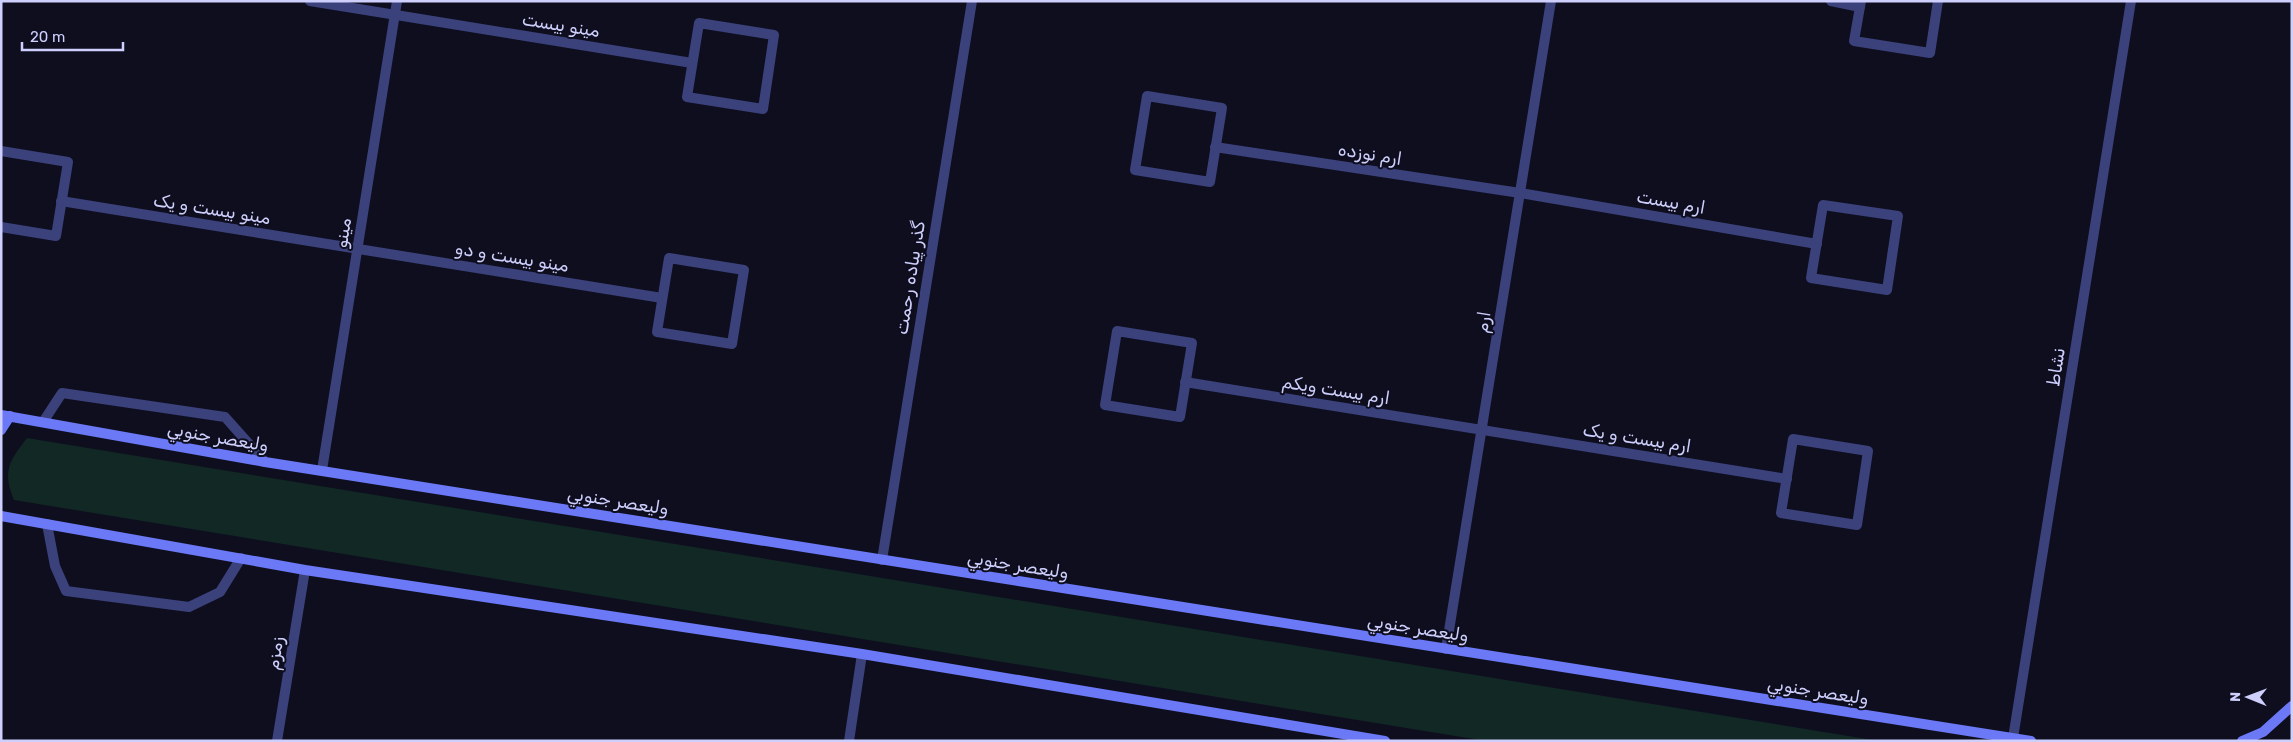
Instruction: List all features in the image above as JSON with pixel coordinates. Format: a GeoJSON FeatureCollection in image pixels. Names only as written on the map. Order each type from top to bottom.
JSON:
{"type":"FeatureCollection","features":[{"type":"Feature","properties":{"kind":"main road","name":"وليعصر جنوبي"},"geometry":{"type":"LineString","coordinates":[[6,416],[265,462],[2031,741]]}},
{"type":"Feature","properties":{"kind":"main road"},"geometry":{"type":"LineString","coordinates":[[1,430],[6,416]]}},
{"type":"Feature","properties":{"kind":"main road"},"geometry":{"type":"LineString","coordinates":[[1,516],[305,570],[862,654],[1385,741]]}},
{"type":"Feature","properties":{"kind":"main road"},"geometry":{"type":"LineString","coordinates":[[2242,741],[2263,732],[2292,706]]}},
{"type":"Feature","properties":{"kind":"street","name":"مینو بیست"},"geometry":{"type":"LineString","coordinates":[[310,1],[692,63]]}},
{"type":"Feature","properties":{"kind":"street","name":"مینو"},"geometry":{"type":"LineString","coordinates":[[322,470],[398,1]]}},
{"type":"Feature","properties":{"kind":"street","name":"گذر پیاده رحمت"},"geometry":{"type":"LineString","coordinates":[[882,560],[972,1]]}},
{"type":"Feature","properties":{"kind":"street","name":"ارم"},"geometry":{"type":"LineString","coordinates":[[1446,649],[1551,1]]}},
{"type":"Feature","properties":{"kind":"street"},"geometry":{"type":"LineString","coordinates":[[1831,1],[1861,4],[1854,41],[1930,53],[1938,1]]}},
{"type":"Feature","properties":{"kind":"street","name":"نشاط"},"geometry":{"type":"LineString","coordinates":[[2013,738],[2131,1]]}},
{"type":"Feature","properties":{"kind":"street"},"geometry":{"type":"LineString","coordinates":[[699,23],[774,35],[763,109],[687,97],[692,63],[699,23]]}},
{"type":"Feature","properties":{"kind":"street"},"geometry":{"type":"LineString","coordinates":[[1147,96],[1222,108],[1216,147],[1210,182],[1135,170],[1147,96]]}},
{"type":"Feature","properties":{"kind":"street","name":"ارم نوزده"},"geometry":{"type":"LineString","coordinates":[[1216,147],[1520,193]]}},
{"type":"Feature","properties":{"kind":"street"},"geometry":{"type":"LineString","coordinates":[[1,151],[68,162],[56,236],[1,227]]}},
{"type":"Feature","properties":{"kind":"street","name":"ارم بیست"},"geometry":{"type":"LineString","coordinates":[[1520,193],[1816,244]]}},
{"type":"Feature","properties":{"kind":"street","name":"مینو بیست و یک"},"geometry":{"type":"LineString","coordinates":[[61,201],[357,249]]}},
{"type":"Feature","properties":{"kind":"street"},"geometry":{"type":"LineString","coordinates":[[1823,205],[1898,216],[1887,290],[1812,278],[1816,244],[1823,205]]}},
{"type":"Feature","properties":{"kind":"street","name":"مینو بیست و دو"},"geometry":{"type":"LineString","coordinates":[[357,249],[662,298]]}},
{"type":"Feature","properties":{"kind":"street"},"geometry":{"type":"LineString","coordinates":[[669,258],[744,270],[732,344],[657,332],[662,298],[669,258]]}},
{"type":"Feature","properties":{"kind":"street"},"geometry":{"type":"LineString","coordinates":[[1117,331],[1192,343],[1186,382],[1180,417],[1105,405],[1117,331]]}},
{"type":"Feature","properties":{"kind":"street","name":"ارم بیست ویکم"},"geometry":{"type":"LineString","coordinates":[[1186,382],[1482,430]]}},
{"type":"Feature","properties":{"kind":"street"},"geometry":{"type":"LineString","coordinates":[[43,422],[62,393],[225,417],[265,462]]}},
{"type":"Feature","properties":{"kind":"street","name":"ارم بیست و یک"},"geometry":{"type":"LineString","coordinates":[[1482,430],[1786,478]]}},
{"type":"Feature","properties":{"kind":"street"},"geometry":{"type":"LineString","coordinates":[[1793,439],[1868,451],[1857,525],[1781,513],[1786,478],[1793,439]]}},
{"type":"Feature","properties":{"kind":"street"},"geometry":{"type":"LineString","coordinates":[[47,524],[55,566],[66,591],[190,607],[220,592],[241,558]]}},
{"type":"Feature","properties":{"kind":"street","name":"زمزم"},"geometry":{"type":"LineString","coordinates":[[277,741],[305,570]]}},
{"type":"Feature","properties":{"kind":"street"},"geometry":{"type":"LineString","coordinates":[[849,741],[862,654]]}},
{"type":"Feature","properties":{"kind":"green space"},"geometry":{"type":"Polygon","coordinates":[[[27,438],[1879,741],[1486,741],[14,500],[8,481],[9,467],[27,438]]]}}]}
